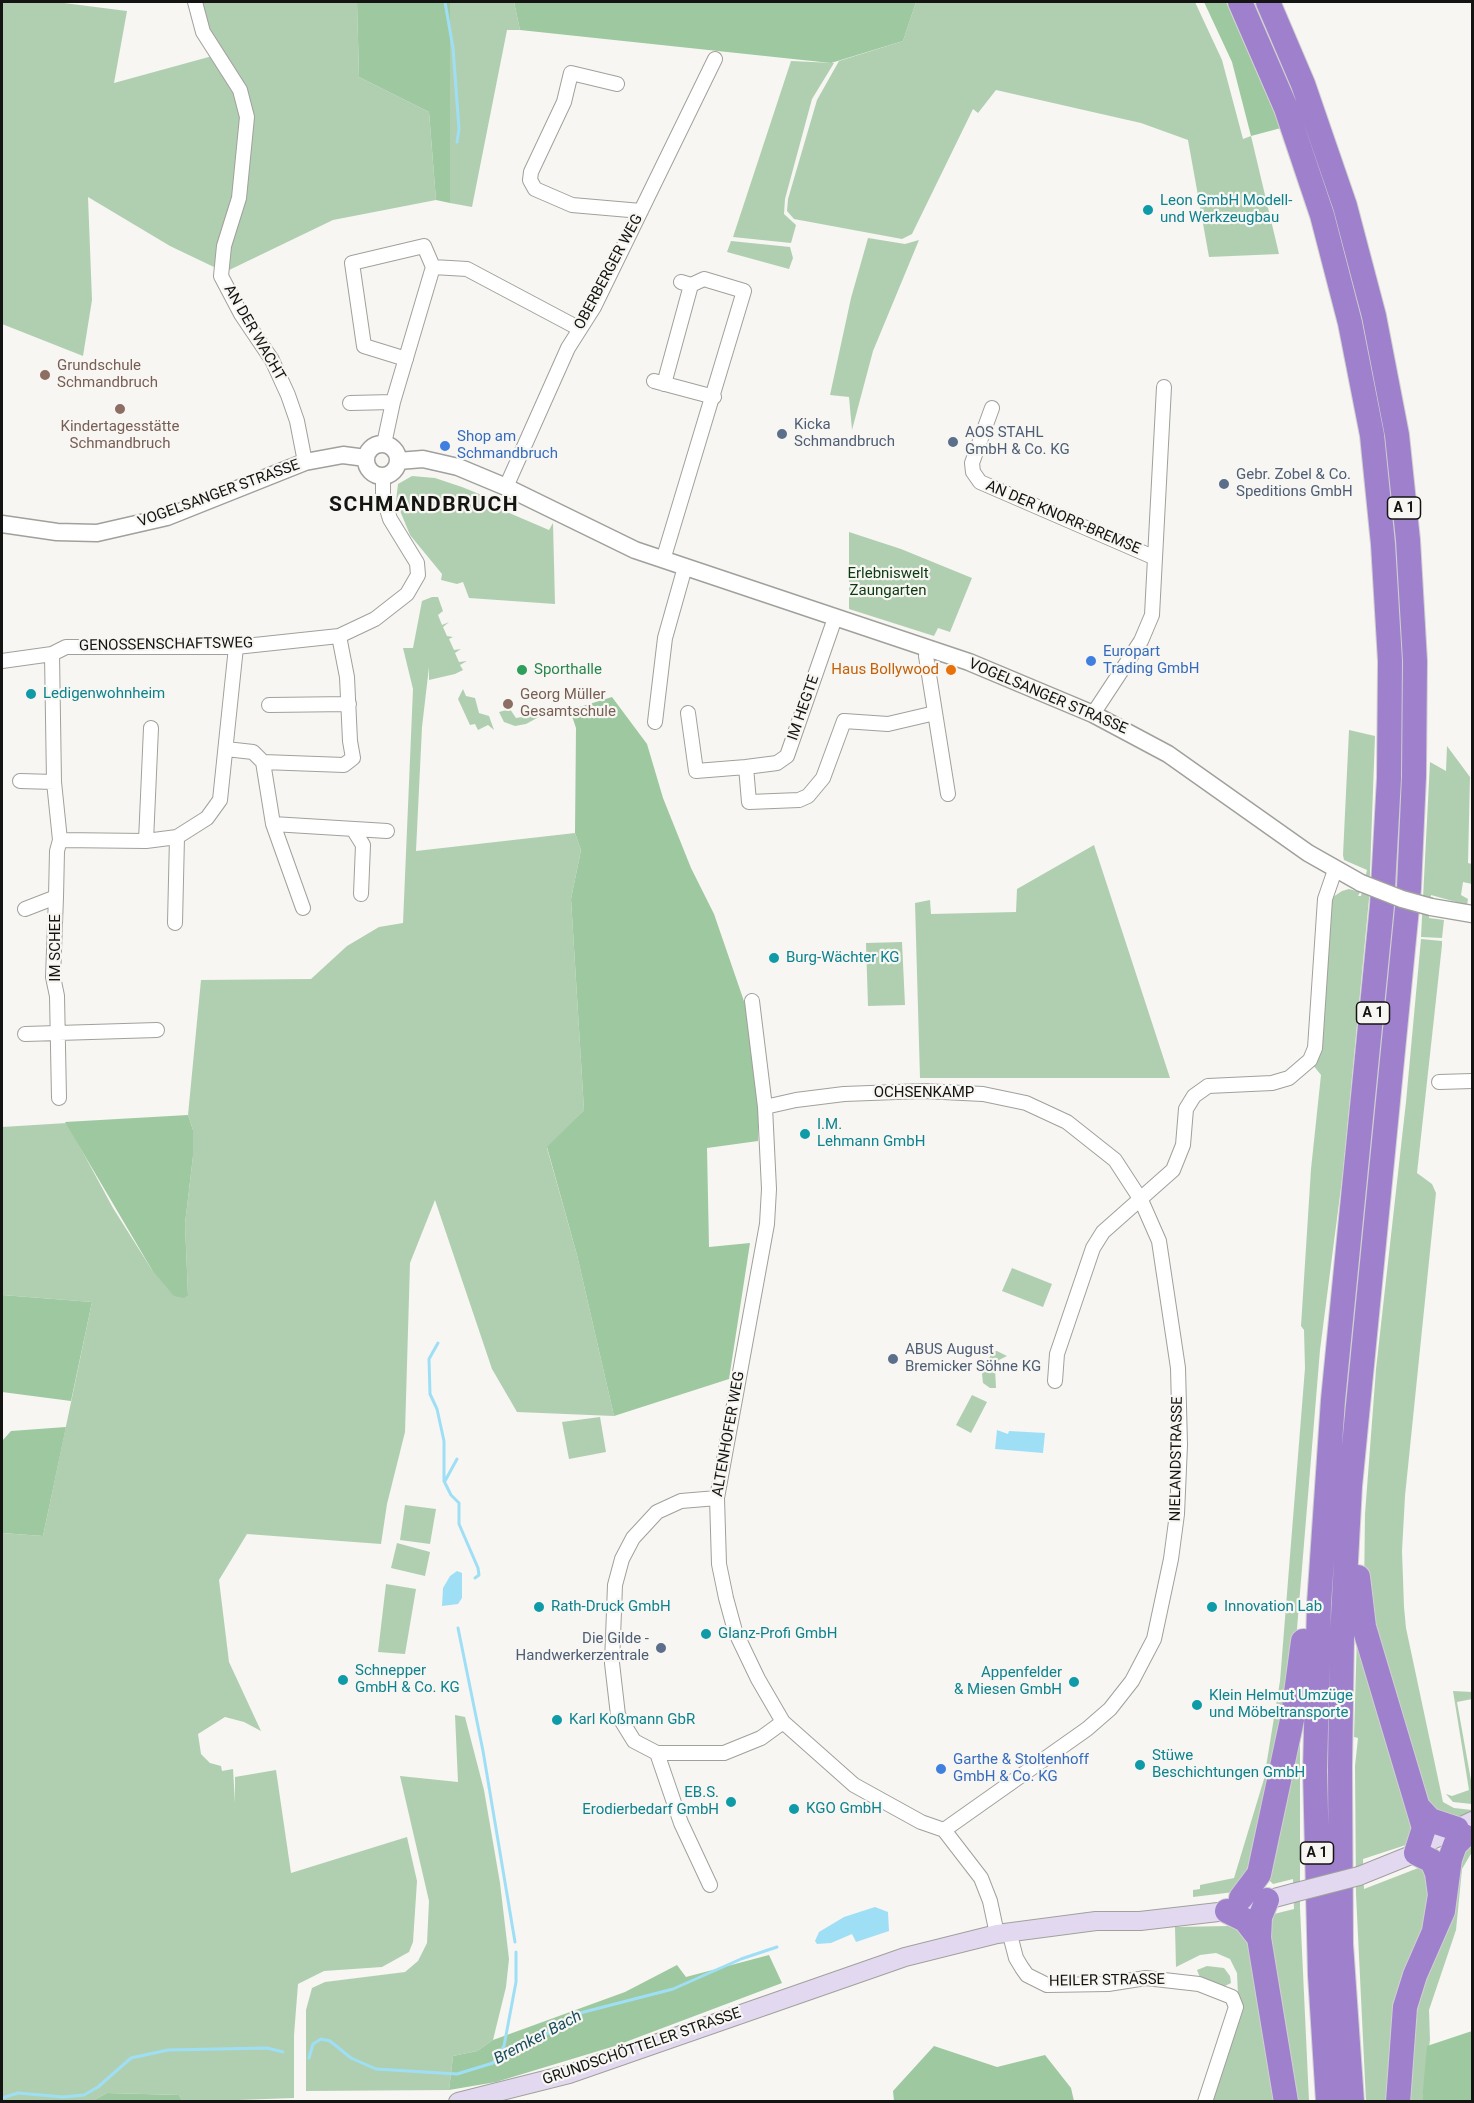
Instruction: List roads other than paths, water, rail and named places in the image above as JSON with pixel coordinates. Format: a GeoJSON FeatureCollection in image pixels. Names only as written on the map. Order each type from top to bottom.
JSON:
{"type":"FeatureCollection","features":[{"type":"Feature","properties":{"kind":"highway","name":"A 1"},"geometry":{"type":"LineString","coordinates":[[1240,2],[1286,108],[1322,215],[1347,313],[1372,435],[1383,544],[1390,661],[1389,778],[1381,926],[1333,1400],[1319,1604],[1315,1782],[1320,1975],[1328,2102]]}},
{"type":"Feature","properties":{"kind":"highway","name":"A 1"},"geometry":{"type":"LineString","coordinates":[[1268,2],[1303,84],[1345,206],[1374,316],[1396,435],[1408,540],[1414,639],[1414,776],[1409,888],[1350,1486],[1342,1636],[1341,1944],[1352,2102]]}},
{"type":"Feature","properties":{"kind":"highway"},"geometry":{"type":"LineString","coordinates":[[1350,1486],[1364,1628],[1424,1828],[1416,1853],[1432,1861],[1437,1873],[1440,1895],[1434,1931]]}},
{"type":"Feature","properties":{"kind":"highway"},"geometry":{"type":"LineString","coordinates":[[1259,1938],[1234,1905],[1259,1874],[1293,1715],[1305,1632],[1319,1604]]}},
{"type":"Feature","properties":{"kind":"highway"},"geometry":{"type":"LineString","coordinates":[[1398,2102],[1405,2007],[1443,1911],[1450,1859],[1455,1845],[1466,1829],[1430,1820],[1418,1807]]}},
{"type":"Feature","properties":{"kind":"highway"},"geometry":{"type":"LineString","coordinates":[[1259,1874],[1265,1891],[1278,1897],[1260,1917],[1259,1938],[1286,2102]]}},
{"type":"Feature","properties":{"kind":"main road","name":"GRUNDSCHÖTTELER STRASSE"},"geometry":{"type":"LineString","coordinates":[[458,2102],[516,2089],[569,2073],[905,1957],[1003,1933],[1096,1921],[1140,1921],[1234,1905],[1259,1896],[1278,1897],[1364,1874],[1416,1853],[1428,1853],[1466,1829]]}},
{"type":"Feature","properties":{"kind":"street","name":"AN DER WACHT"},"geometry":{"type":"LineString","coordinates":[[195,2],[203,32],[240,90],[247,117],[239,198],[224,246],[221,276],[241,314],[272,360],[288,395],[297,420],[305,462]]}},
{"type":"Feature","properties":{"kind":"street","name":"OBERBERGER WEG"},"geometry":{"type":"LineString","coordinates":[[506,487],[558,368],[594,307],[715,59]]}},
{"type":"Feature","properties":{"kind":"street"},"geometry":{"type":"LineString","coordinates":[[617,84],[571,73],[564,102],[531,172],[530,180],[535,189],[572,205],[641,211]]}},
{"type":"Feature","properties":{"kind":"street"},"geometry":{"type":"LineString","coordinates":[[384,444],[393,402],[406,359],[433,267],[424,246],[352,263],[364,346],[406,359]]}},
{"type":"Feature","properties":{"kind":"street"},"geometry":{"type":"LineString","coordinates":[[433,267],[467,269],[580,329]]}},
{"type":"Feature","properties":{"kind":"street"},"geometry":{"type":"LineString","coordinates":[[663,560],[702,438],[714,397],[744,291],[704,279],[686,284],[659,382],[714,397]]}},
{"type":"Feature","properties":{"kind":"street","name":"AN DER KNORR-BREMSE"},"geometry":{"type":"LineString","coordinates":[[1093,714],[1148,627],[1153,598],[1164,387]]}},
{"type":"Feature","properties":{"kind":"street"},"geometry":{"type":"LineString","coordinates":[[350,403],[393,402]]}},
{"type":"Feature","properties":{"kind":"street","name":"AN DER KNORR-BREMSE"},"geometry":{"type":"LineString","coordinates":[[992,408],[972,463],[973,472],[981,482],[1154,557]]}},
{"type":"Feature","properties":{"kind":"street"},"geometry":{"type":"LineString","coordinates":[[384,444],[395,450],[398,460],[394,471],[383,477],[368,470],[366,458],[374,446],[384,444]]}},
{"type":"Feature","properties":{"kind":"street","name":"VOGELSANGER STRASSE"},"geometry":{"type":"LineString","coordinates":[[2,524],[80,533],[136,526],[167,517],[305,462],[343,455],[366,458]]}},
{"type":"Feature","properties":{"kind":"street","name":"VOGELSANGER STRASSE"},"geometry":{"type":"LineString","coordinates":[[398,460],[423,459],[446,463],[506,487],[613,541],[969,663],[1093,714],[1168,754],[1335,870],[1402,899],[1431,907],[1473,914]]}},
{"type":"Feature","properties":{"kind":"street","name":"GENOSSENSCHAFTSWEG"},"geometry":{"type":"LineString","coordinates":[[2,661],[52,654],[66,646],[236,646],[339,636],[393,608],[407,594],[417,579],[417,563],[396,532],[388,513],[383,496],[383,477]]}},
{"type":"Feature","properties":{"kind":"street"},"geometry":{"type":"LineString","coordinates":[[655,722],[665,638],[685,567]]}},
{"type":"Feature","properties":{"kind":"street","name":"IM HEGTE"},"geometry":{"type":"LineString","coordinates":[[688,713],[696,771],[777,763],[787,756],[835,618]]}},
{"type":"Feature","properties":{"kind":"street"},"geometry":{"type":"LineString","coordinates":[[263,762],[344,765],[353,758],[349,704],[339,636]]}},
{"type":"Feature","properties":{"kind":"street"},"geometry":{"type":"LineString","coordinates":[[60,840],[147,841],[177,837],[207,818],[220,800],[236,646]]}},
{"type":"Feature","properties":{"kind":"street"},"geometry":{"type":"LineString","coordinates":[[927,649],[948,794]]}},
{"type":"Feature","properties":{"kind":"street","name":"IM SCHEE"},"geometry":{"type":"LineString","coordinates":[[52,654],[54,782],[60,840],[57,851],[52,977],[57,996],[59,1098]]}},
{"type":"Feature","properties":{"kind":"street"},"geometry":{"type":"LineString","coordinates":[[269,705],[349,704]]}},
{"type":"Feature","properties":{"kind":"street"},"geometry":{"type":"LineString","coordinates":[[746,767],[750,802],[799,800],[808,796],[823,778],[844,722],[888,724],[935,713]]}},
{"type":"Feature","properties":{"kind":"street"},"geometry":{"type":"LineString","coordinates":[[147,841],[151,728]]}},
{"type":"Feature","properties":{"kind":"street"},"geometry":{"type":"LineString","coordinates":[[226,749],[253,752],[263,762],[273,824],[303,908]]}},
{"type":"Feature","properties":{"kind":"street"},"geometry":{"type":"LineString","coordinates":[[20,782],[54,782]]}},
{"type":"Feature","properties":{"kind":"street"},"geometry":{"type":"LineString","coordinates":[[273,824],[387,831]]}},
{"type":"Feature","properties":{"kind":"street"},"geometry":{"type":"LineString","coordinates":[[353,829],[363,845],[361,894]]}},
{"type":"Feature","properties":{"kind":"street"},"geometry":{"type":"LineString","coordinates":[[175,923],[177,837]]}},
{"type":"Feature","properties":{"kind":"street"},"geometry":{"type":"LineString","coordinates":[[1055,1381],[1057,1354],[1093,1248],[1103,1232],[1169,1176],[1183,1144],[1186,1110],[1200,1090],[1215,1085],[1272,1083],[1289,1078],[1310,1060],[1315,1048],[1325,899],[1335,870]]}},
{"type":"Feature","properties":{"kind":"street"},"geometry":{"type":"LineString","coordinates":[[25,909],[56,897]]}},
{"type":"Feature","properties":{"kind":"street","name":"ALTENHOFER WEG"},"geometry":{"type":"LineString","coordinates":[[752,1001],[765,1107],[769,1176],[767,1224],[717,1498],[719,1564],[735,1631],[758,1679],[783,1722],[854,1785],[921,1822],[944,1830]]}},
{"type":"Feature","properties":{"kind":"street"},"geometry":{"type":"LineString","coordinates":[[25,1034],[157,1030]]}},
{"type":"Feature","properties":{"kind":"street"},"geometry":{"type":"LineString","coordinates":[[1439,1082],[1473,1081]]}},
{"type":"Feature","properties":{"kind":"street","name":"OCHSENKAMP"},"geometry":{"type":"LineString","coordinates":[[765,1107],[796,1100],[844,1094],[923,1091],[962,1091],[1014,1099],[1057,1115],[1082,1132],[1115,1160],[1141,1200]]}},
{"type":"Feature","properties":{"kind":"street","name":"NIELANDSTRASSE"},"geometry":{"type":"LineString","coordinates":[[944,1830],[1087,1729],[1110,1709],[1132,1681],[1157,1629],[1172,1559],[1177,1514],[1180,1445],[1178,1368],[1159,1241],[1141,1200]]}},
{"type":"Feature","properties":{"kind":"street"},"geometry":{"type":"LineString","coordinates":[[717,1498],[681,1501],[657,1512],[633,1538],[622,1559],[615,1585],[612,1663],[618,1715],[634,1741],[657,1753],[724,1753],[761,1738],[783,1722]]}},
{"type":"Feature","properties":{"kind":"street"},"geometry":{"type":"LineString","coordinates":[[657,1753],[681,1823],[710,1885]]}},
{"type":"Feature","properties":{"kind":"street"},"geometry":{"type":"LineString","coordinates":[[944,1830],[981,1878],[1003,1933]]}},
{"type":"Feature","properties":{"kind":"street","name":"HEILER STRASSE"},"geometry":{"type":"LineString","coordinates":[[1003,1933],[1027,1975],[1047,1985],[1108,1984],[1156,1979],[1199,1984],[1232,1997],[1236,2007],[1205,2102]]}},
{"type":"Feature","properties":{"kind":"water"},"geometry":{"type":"Polygon","coordinates":[[[997,1430],[1008,1434],[1009,1431],[1045,1433],[1043,1453],[995,1449],[997,1430]]]}},
{"type":"Feature","properties":{"kind":"water"},"geometry":{"type":"Polygon","coordinates":[[[457,1571],[462,1573],[462,1598],[458,1604],[442,1606],[443,1588],[450,1576],[457,1571]]]}},
{"type":"Feature","properties":{"kind":"water"},"geometry":{"type":"Polygon","coordinates":[[[875,1907],[888,1912],[889,1931],[856,1942],[852,1934],[831,1943],[817,1944],[815,1941],[819,1932],[844,1917],[875,1907]]]}},
{"type":"Feature","properties":{"kind":"waterway"},"geometry":{"type":"LineString","coordinates":[[445,2],[453,48],[459,129],[457,142]]}},
{"type":"Feature","properties":{"kind":"waterway"},"geometry":{"type":"LineString","coordinates":[[438,1343],[429,1359],[430,1394],[437,1409],[444,1441],[444,1481],[451,1495],[459,1503],[459,1524],[478,1568],[479,1575],[475,1578]]}},
{"type":"Feature","properties":{"kind":"waterway"},"geometry":{"type":"LineString","coordinates":[[445,1481],[457,1459]]}},
{"type":"Feature","properties":{"kind":"waterway"},"geometry":{"type":"LineString","coordinates":[[458,1628],[483,1751],[515,1942]]}},
{"type":"Feature","properties":{"kind":"waterway","name":"Bremker Bach"},"geometry":{"type":"LineString","coordinates":[[309,2058],[313,2044],[321,2039],[330,2041],[351,2058],[376,2069],[457,2074],[493,2063],[524,2048],[580,2013],[673,1989],[741,1959],[777,1947]]}},
{"type":"Feature","properties":{"kind":"waterway"},"geometry":{"type":"LineString","coordinates":[[493,2063],[504,2046],[516,1982],[516,1952]]}},
{"type":"Feature","properties":{"kind":"waterway","name":"Bremker Bach"},"geometry":{"type":"LineString","coordinates":[[2,2098],[18,2093],[63,2097],[84,2095],[98,2087],[131,2058],[168,2050],[267,2048],[283,2052]]}},
{"type":"Feature","properties":{"kind":"place","name":"Leon GmbH Modell- und Werkzeugbau"},"geometry":{"type":"Point","coordinates":[1148,210]}},
{"type":"Feature","properties":{"kind":"place","name":"Grundschule Schmandbruch"},"geometry":{"type":"Point","coordinates":[45,375]}},
{"type":"Feature","properties":{"kind":"place","name":"Kindertagesstätte Schmandbruch"},"geometry":{"type":"Point","coordinates":[120,409]}},
{"type":"Feature","properties":{"kind":"place","name":"Kicka Schmandbruch"},"geometry":{"type":"Point","coordinates":[782,434]}},
{"type":"Feature","properties":{"kind":"place","name":"AOS STAHL GmbH & Co. KG"},"geometry":{"type":"Point","coordinates":[953,442]}},
{"type":"Feature","properties":{"kind":"place","name":"Shop am Schmandbruch"},"geometry":{"type":"Point","coordinates":[445,446]}},
{"type":"Feature","properties":{"kind":"place","name":"Gebr. Zobel & Co. Speditions GmbH"},"geometry":{"type":"Point","coordinates":[1224,484]}},
{"type":"Feature","properties":{"kind":"place","name":"Europart Trading GmbH"},"geometry":{"type":"Point","coordinates":[1091,661]}},
{"type":"Feature","properties":{"kind":"place","name":"Sporthalle"},"geometry":{"type":"Point","coordinates":[522,670]}},
{"type":"Feature","properties":{"kind":"place","name":"Haus Bollywood"},"geometry":{"type":"Point","coordinates":[951,670]}},
{"type":"Feature","properties":{"kind":"place","name":"Ledigenwohnheim"},"geometry":{"type":"Point","coordinates":[31,694]}},
{"type":"Feature","properties":{"kind":"place","name":"Georg Müller Gesamtschule"},"geometry":{"type":"Point","coordinates":[508,704]}},
{"type":"Feature","properties":{"kind":"place","name":"Burg-Wächter KG"},"geometry":{"type":"Point","coordinates":[774,958]}},
{"type":"Feature","properties":{"kind":"place","name":"I.M. Lehmann GmbH"},"geometry":{"type":"Point","coordinates":[805,1134]}},
{"type":"Feature","properties":{"kind":"place","name":"ABUS August Bremicker Söhne KG"},"geometry":{"type":"Point","coordinates":[893,1359]}},
{"type":"Feature","properties":{"kind":"place","name":"Rath-Druck GmbH"},"geometry":{"type":"Point","coordinates":[539,1607]}},
{"type":"Feature","properties":{"kind":"place","name":"Innovation Lab"},"geometry":{"type":"Point","coordinates":[1212,1607]}},
{"type":"Feature","properties":{"kind":"place","name":"Glanz-Profi GmbH"},"geometry":{"type":"Point","coordinates":[706,1634]}},
{"type":"Feature","properties":{"kind":"place","name":"Die Gilde - Handwerkerzentrale"},"geometry":{"type":"Point","coordinates":[661,1648]}},
{"type":"Feature","properties":{"kind":"place","name":"Schnepper GmbH & Co. KG"},"geometry":{"type":"Point","coordinates":[343,1680]}},
{"type":"Feature","properties":{"kind":"place","name":"Appenfelder & Miesen GmbH"},"geometry":{"type":"Point","coordinates":[1074,1682]}},
{"type":"Feature","properties":{"kind":"place","name":"Klein Helmut Umzüge und Möbeltransporte"},"geometry":{"type":"Point","coordinates":[1197,1705]}},
{"type":"Feature","properties":{"kind":"place","name":"Karl Koßmann GbR"},"geometry":{"type":"Point","coordinates":[557,1720]}},
{"type":"Feature","properties":{"kind":"place","name":"Stüwe Beschichtungen GmbH"},"geometry":{"type":"Point","coordinates":[1140,1765]}},
{"type":"Feature","properties":{"kind":"place","name":"Garthe & Stoltenhoff GmbH & Co. KG"},"geometry":{"type":"Point","coordinates":[941,1769]}},
{"type":"Feature","properties":{"kind":"place","name":"EB.S. Erodierbedarf GmbH"},"geometry":{"type":"Point","coordinates":[731,1802]}},
{"type":"Feature","properties":{"kind":"place","name":"KGO GmbH"},"geometry":{"type":"Point","coordinates":[794,1809]}},
{"type":"Feature","properties":{"kind":"district","name":"SCHMANDBRUCH"},"geometry":{"type":"Point","coordinates":[424,506]}},
{"type":"Feature","properties":{"kind":"park label","name":"Erlebniswelt Zaungarten"},"geometry":{"type":"Point","coordinates":[888,582]}}]}
